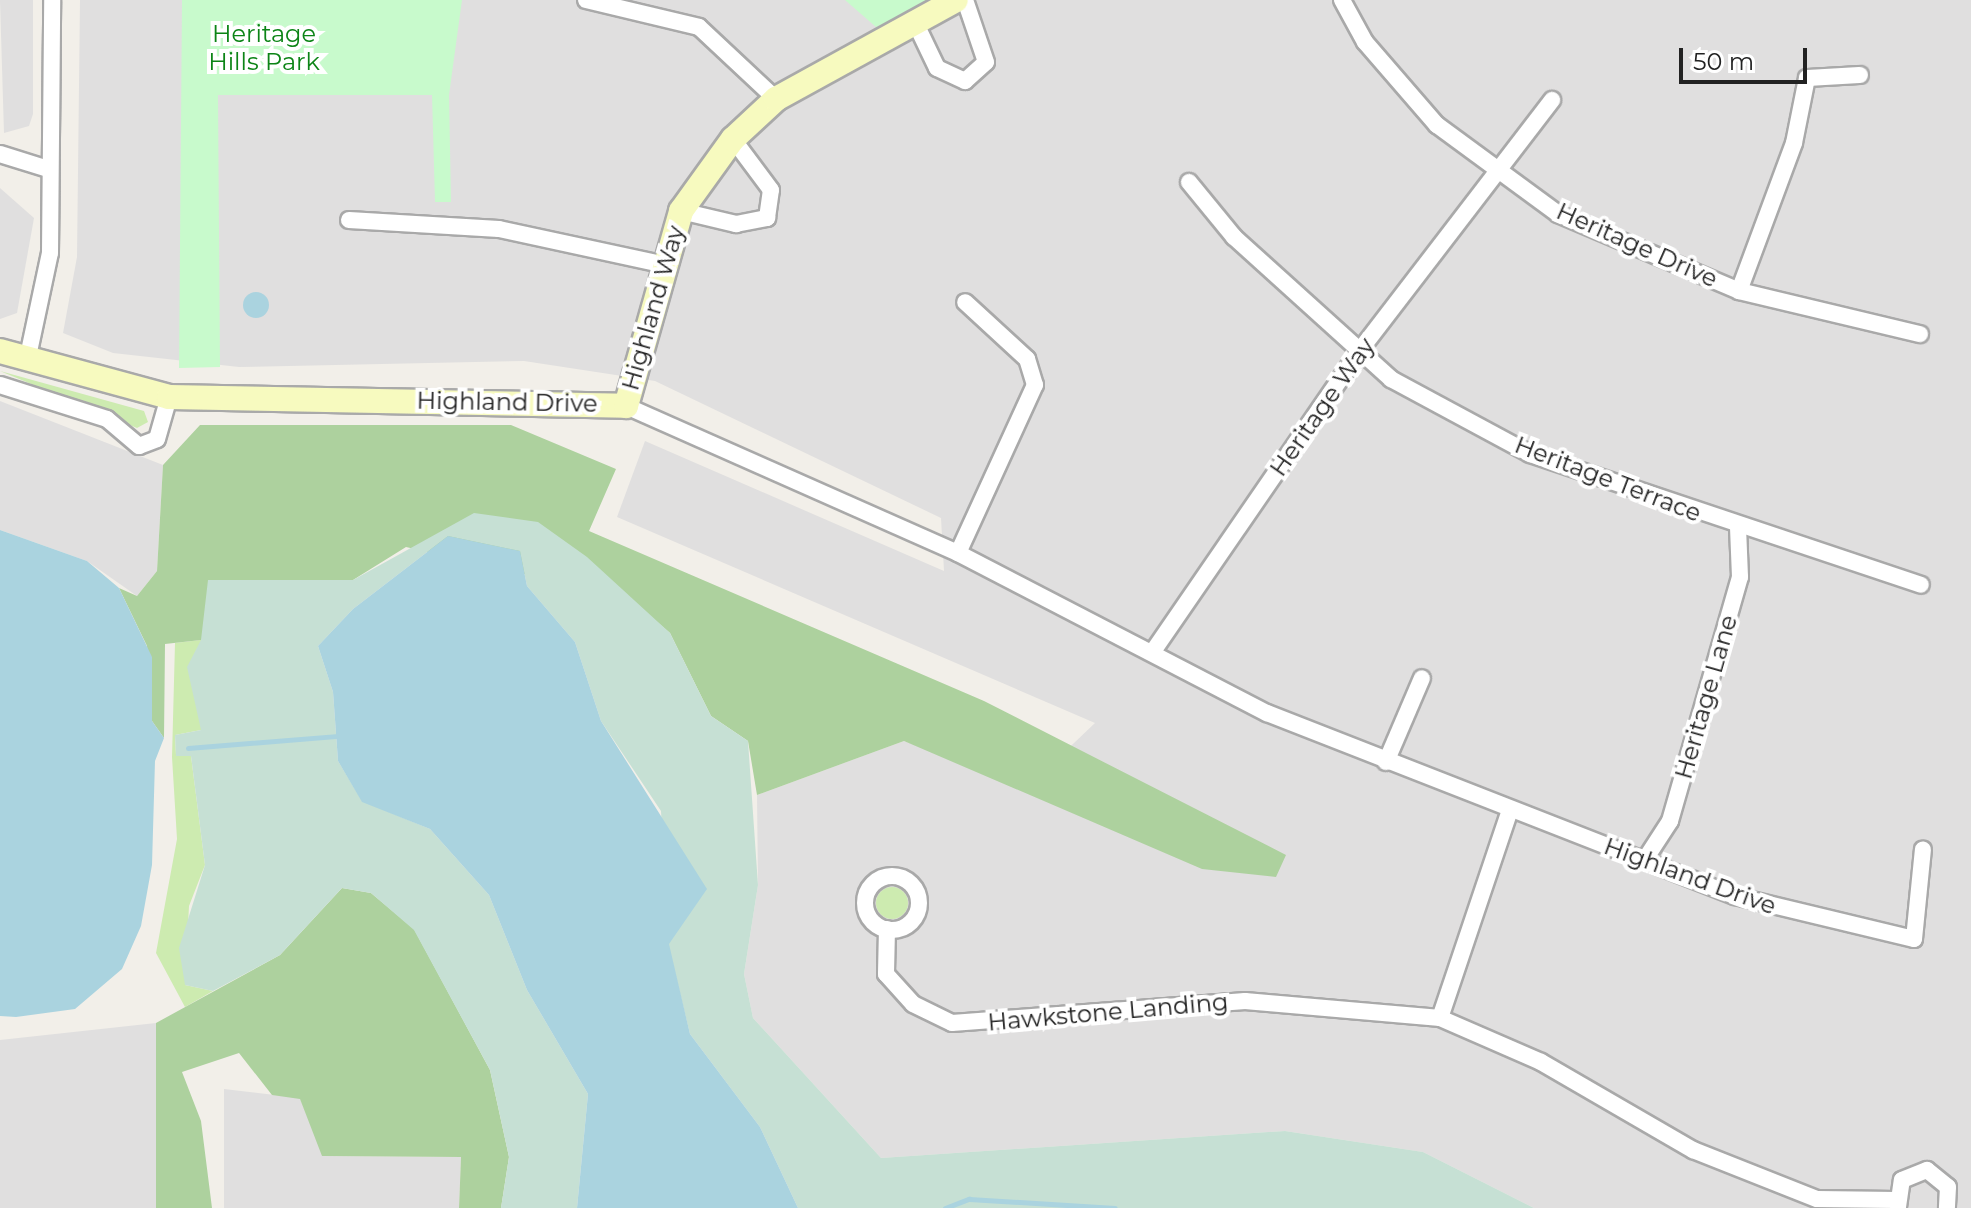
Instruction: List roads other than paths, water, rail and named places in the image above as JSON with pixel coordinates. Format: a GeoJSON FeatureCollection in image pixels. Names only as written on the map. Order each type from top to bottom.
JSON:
{"type":"FeatureCollection","features":[{"type":"Feature","properties":{"kind":"street"},"geometry":{"type":"LineString","coordinates":[[27,361],[50,253],[48,169],[52,0]]}},
{"type":"Feature","properties":{"kind":"street"},"geometry":{"type":"LineString","coordinates":[[586,0],[699,27],[776,99]]}},
{"type":"Feature","properties":{"kind":"street","name":"Highland Way"},"geometry":{"type":"LineString","coordinates":[[626,406],[681,211],[733,139],[776,99],[956,0]]}},
{"type":"Feature","properties":{"kind":"street"},"geometry":{"type":"LineString","coordinates":[[915,22],[937,68],[965,81],[986,62],[965,0]]}},
{"type":"Feature","properties":{"kind":"street","name":"Heritage Drive"},"geometry":{"type":"LineString","coordinates":[[1342,0],[1365,42],[1437,125],[1558,214],[1739,291],[1920,334]]}},
{"type":"Feature","properties":{"kind":"street","name":"Heritage Drive"},"geometry":{"type":"LineString","coordinates":[[1739,291],[1794,143],[1807,78],[1860,75]]}},
{"type":"Feature","properties":{"kind":"street"},"geometry":{"type":"LineString","coordinates":[[1498,169],[1552,100]]}},
{"type":"Feature","properties":{"kind":"street","name":"Highland Way"},"geometry":{"type":"LineString","coordinates":[[681,211],[736,224],[767,218],[771,190],[733,139]]}},
{"type":"Feature","properties":{"kind":"street"},"geometry":{"type":"LineString","coordinates":[[0,154],[48,169]]}},
{"type":"Feature","properties":{"kind":"street","name":"Heritage Way"},"geometry":{"type":"LineString","coordinates":[[1154,650],[1361,349],[1498,169]]}},
{"type":"Feature","properties":{"kind":"street","name":"Heritage Terrace"},"geometry":{"type":"LineString","coordinates":[[1189,182],[1234,237],[1391,379],[1530,454],[1738,528],[1921,585]]}},
{"type":"Feature","properties":{"kind":"street"},"geometry":{"type":"LineString","coordinates":[[349,220],[499,229],[665,265]]}},
{"type":"Feature","properties":{"kind":"street"},"geometry":{"type":"LineString","coordinates":[[958,553],[1035,385],[1027,359],[965,302]]}},
{"type":"Feature","properties":{"kind":"street","name":"Highland Drive"},"geometry":{"type":"LineString","coordinates":[[0,351],[27,361],[169,397],[626,406],[958,553],[1154,650],[1267,713],[1509,813],[1646,858],[1735,896],[1900,940],[1914,939],[1920,918],[1923,849]]}},
{"type":"Feature","properties":{"kind":"street"},"geometry":{"type":"LineString","coordinates":[[0,385],[107,419],[139,446],[157,439],[169,397]]}},
{"type":"Feature","properties":{"kind":"street","name":"Heritage Lane"},"geometry":{"type":"LineString","coordinates":[[1646,858],[1670,821],[1740,577],[1738,528]]}},
{"type":"Feature","properties":{"kind":"street"},"geometry":{"type":"LineString","coordinates":[[1386,762],[1422,678]]}},
{"type":"Feature","properties":{"kind":"street"},"geometry":{"type":"LineString","coordinates":[[1440,1018],[1509,813]]}},
{"type":"Feature","properties":{"kind":"street","name":"Hawkstone Landing"},"geometry":{"type":"LineString","coordinates":[[887,929],[886,974],[913,1004],[952,1023],[1245,1001],[1440,1018],[1541,1062],[1693,1150],[1817,1199],[1897,1204],[1902,1180],[1927,1170],[1948,1187],[1947,1208]]}},
{"type":"Feature","properties":{"kind":"water"},"geometry":{"type":"Polygon","coordinates":[[[256,292],[266,295],[269,305],[266,315],[256,318],[246,315],[243,305],[246,295],[256,292]]]}},
{"type":"Feature","properties":{"kind":"water"},"geometry":{"type":"Polygon","coordinates":[[[0,530],[87,561],[119,588],[152,657],[152,721],[164,738],[155,761],[152,865],[141,926],[122,969],[75,1009],[16,1017],[0,1016],[0,530]]]}},
{"type":"Feature","properties":{"kind":"water"},"geometry":{"type":"Polygon","coordinates":[[[448,536],[520,551],[527,586],[575,642],[601,721],[707,889],[669,944],[690,1034],[760,1127],[798,1208],[577,1208],[588,1094],[527,990],[489,895],[430,829],[362,802],[338,761],[333,692],[318,646],[353,609],[448,536]]]}},
{"type":"Feature","properties":{"kind":"waterway"},"geometry":{"type":"LineString","coordinates":[[188,748],[336,736]]}},
{"type":"Feature","properties":{"kind":"waterway"},"geometry":{"type":"LineString","coordinates":[[945,1208],[969,1199],[1115,1208]]}},
{"type":"Feature","properties":{"kind":"park label","name":"Heritage Hills Park"},"geometry":{"type":"Point","coordinates":[264,48]}}]}
